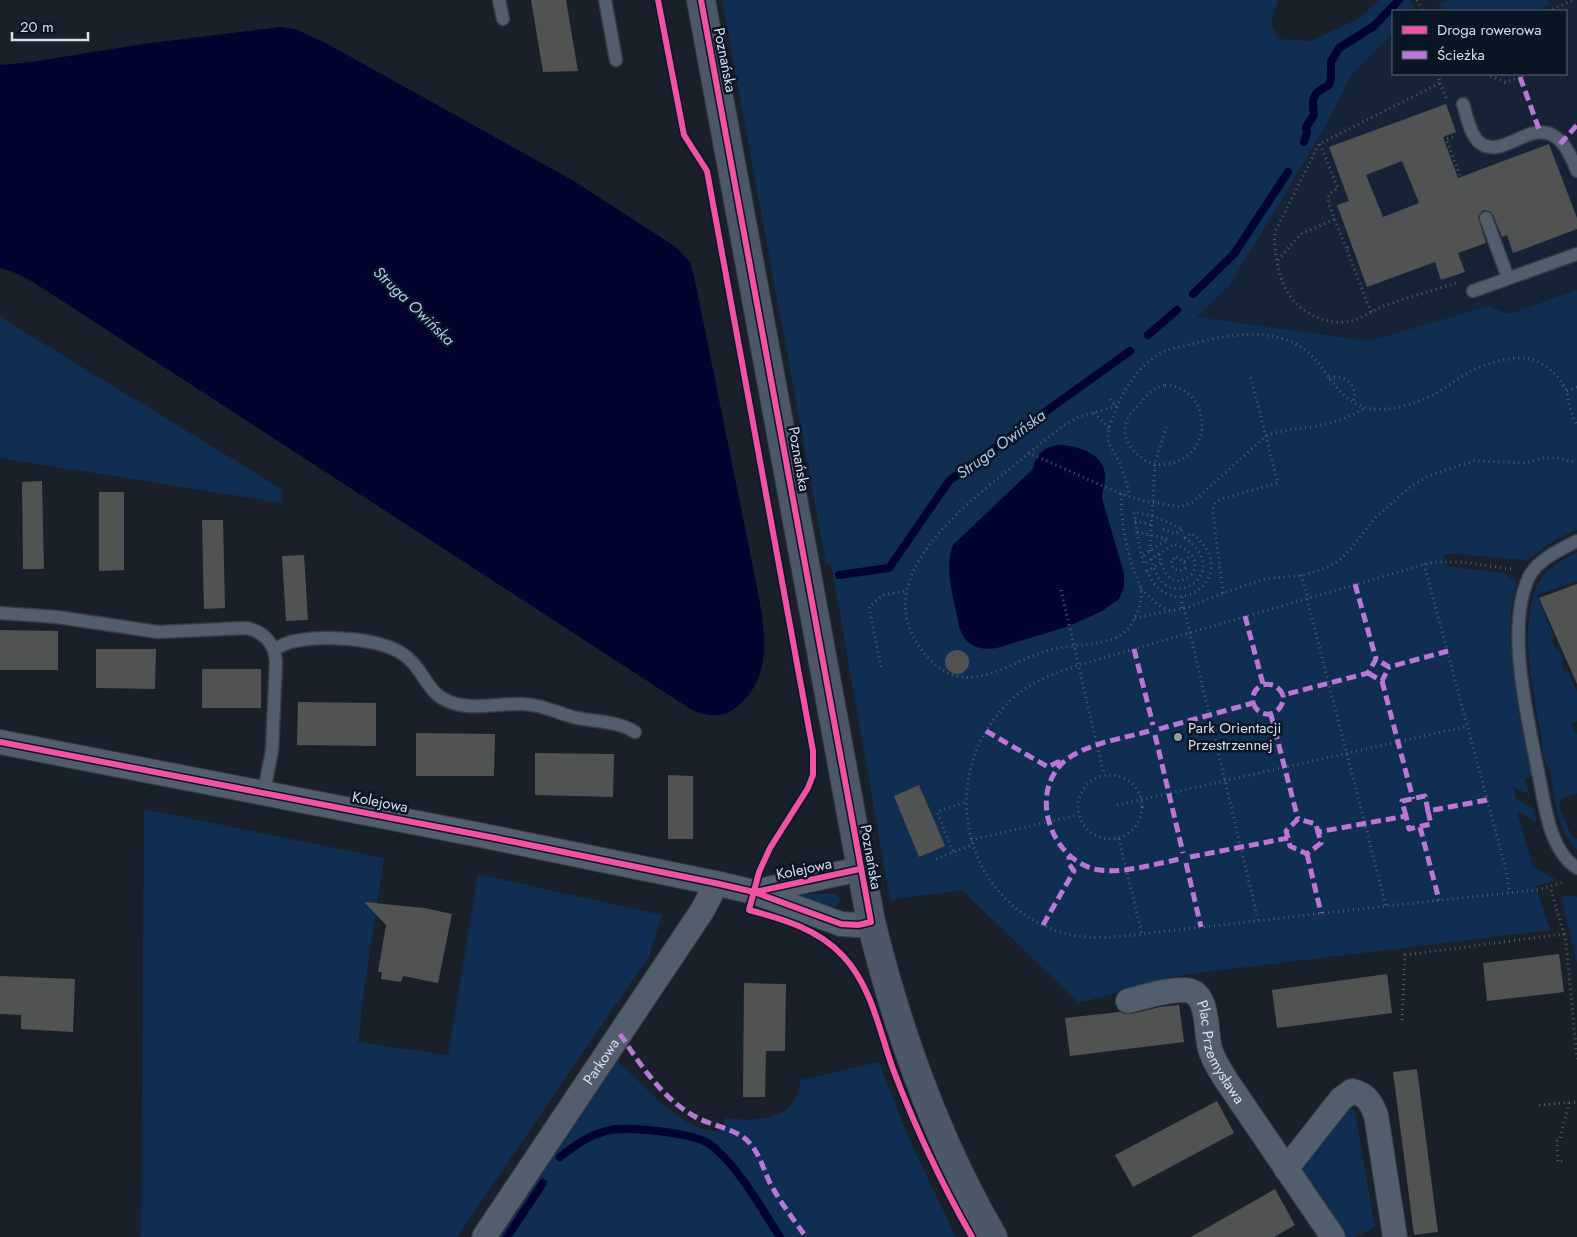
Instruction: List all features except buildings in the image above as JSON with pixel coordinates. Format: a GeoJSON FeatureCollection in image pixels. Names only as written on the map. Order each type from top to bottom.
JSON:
{"type":"FeatureCollection","features":[{"type":"Feature","properties":{"kind":"main road","name":"Poznańska"},"geometry":{"type":"LineString","coordinates":[[701,0],[871,922],[895,1011],[928,1105],[958,1172],[993,1237]]}},
{"type":"Feature","properties":{"kind":"street","name":"Kolejowa"},"geometry":{"type":"LineString","coordinates":[[0,742],[264,792],[715,883],[754,892],[841,924],[858,925],[871,922]]}},
{"type":"Feature","properties":{"kind":"street","name":"Kolejowa"},"geometry":{"type":"LineString","coordinates":[[754,892],[860,870]]}},
{"type":"Feature","properties":{"kind":"street","name":"Parkowa"},"geometry":{"type":"LineString","coordinates":[[484,1237],[702,911],[715,883]]}},
{"type":"Feature","properties":{"kind":"street","name":"Plac Przemysława"},"geometry":{"type":"LineString","coordinates":[[1128,1001],[1178,990],[1193,991],[1199,995],[1202,1001],[1209,1043],[1215,1061],[1333,1237]]}},
{"type":"Feature","properties":{"kind":"street"},"geometry":{"type":"LineString","coordinates":[[1286,1169],[1346,1094],[1352,1091],[1364,1095],[1370,1101],[1376,1115],[1395,1237]]}},
{"type":"Feature","properties":{"kind":"lane"},"geometry":{"type":"LineString","coordinates":[[500,0],[503,19]]}},
{"type":"Feature","properties":{"kind":"lane"},"geometry":{"type":"LineString","coordinates":[[605,0],[616,60]]}},
{"type":"Feature","properties":{"kind":"lane"},"geometry":{"type":"LineString","coordinates":[[1462,104],[1474,134],[1480,143],[1485,146],[1496,147],[1535,133],[1546,132],[1557,140],[1570,154],[1577,172]]}},
{"type":"Feature","properties":{"kind":"lane"},"geometry":{"type":"LineString","coordinates":[[1486,218],[1508,278]]}},
{"type":"Feature","properties":{"kind":"lane"},"geometry":{"type":"LineString","coordinates":[[1478,289],[1577,254]]}},
{"type":"Feature","properties":{"kind":"lane"},"geometry":{"type":"LineString","coordinates":[[1577,541],[1542,561],[1530,575],[1523,595],[1520,624],[1521,661],[1526,709],[1550,825],[1563,855],[1577,868]]}},
{"type":"Feature","properties":{"kind":"lane"},"geometry":{"type":"LineString","coordinates":[[0,613],[57,617],[158,632],[246,628],[253,629],[265,636],[274,649],[276,662],[272,750],[264,792]]}},
{"type":"Feature","properties":{"kind":"lane"},"geometry":{"type":"LineString","coordinates":[[274,649],[294,641],[309,639],[340,639],[376,643],[407,657],[415,664],[434,693],[450,702],[475,706],[532,704],[570,716],[622,725],[635,732]]}},
{"type":"Feature","properties":{"kind":"path"},"geometry":{"type":"LineString","coordinates":[[1550,10],[1573,0]]}},
{"type":"Feature","properties":{"kind":"path"},"geometry":{"type":"LineString","coordinates":[[1438,75],[1440,84],[1320,144],[1316,148],[1276,230],[1275,240],[1278,260],[1282,280],[1290,298],[1303,310],[1328,321],[1355,320],[1371,312],[1478,274],[1478,289]]}},
{"type":"Feature","properties":{"kind":"path"},"geometry":{"type":"LineString","coordinates":[[1488,75],[1505,82],[1525,75]]}},
{"type":"Feature","properties":{"kind":"path"},"geometry":{"type":"LineString","coordinates":[[1460,134],[1446,139],[1469,199],[1490,191]]}},
{"type":"Feature","properties":{"kind":"path"},"geometry":{"type":"LineString","coordinates":[[1320,144],[1338,188],[1331,192],[1328,198],[1371,312]]}},
{"type":"Feature","properties":{"kind":"path"},"geometry":{"type":"LineString","coordinates":[[1278,260],[1302,234],[1335,219]]}},
{"type":"Feature","properties":{"kind":"path"},"geometry":{"type":"LineString","coordinates":[[1346,248],[1378,236]]}},
{"type":"Feature","properties":{"kind":"path"},"geometry":{"type":"LineString","coordinates":[[1130,497],[1118,458],[1108,442],[1109,428],[1116,406],[1138,370],[1158,354],[1233,334],[1275,337],[1296,344],[1318,363],[1344,396],[1366,408],[1406,405],[1434,393],[1478,369],[1509,359],[1528,358],[1536,361],[1554,374],[1566,391],[1569,406],[1577,426]]}},
{"type":"Feature","properties":{"kind":"path"},"geometry":{"type":"LineString","coordinates":[[1205,335],[1206,340]]}},
{"type":"Feature","properties":{"kind":"path"},"geometry":{"type":"LineString","coordinates":[[1223,593],[1213,508],[1215,502],[1221,498],[1278,483],[1250,374]]}},
{"type":"Feature","properties":{"kind":"path"},"geometry":{"type":"LineString","coordinates":[[1328,378],[1336,376],[1348,380],[1354,390],[1352,402]]}},
{"type":"Feature","properties":{"kind":"path"},"geometry":{"type":"LineString","coordinates":[[1165,384],[1173,385],[1187,391],[1192,397],[1201,413],[1202,431],[1197,445],[1186,458],[1170,464],[1154,464],[1140,457],[1129,446],[1126,439],[1126,425],[1128,418],[1150,392],[1165,384]]}},
{"type":"Feature","properties":{"kind":"path"},"geometry":{"type":"LineString","coordinates":[[1566,391],[1577,387]]}},
{"type":"Feature","properties":{"kind":"path"},"geometry":{"type":"LineString","coordinates":[[1110,399],[1116,406]]}},
{"type":"Feature","properties":{"kind":"path"},"geometry":{"type":"LineString","coordinates":[[1116,406],[1078,417],[1064,425],[957,514],[921,557],[912,573],[906,591],[906,611],[912,636],[927,656],[946,672],[957,676],[980,676],[1049,650],[1113,638],[1123,633],[1135,618],[1139,607],[1141,589]]}},
{"type":"Feature","properties":{"kind":"path"},"geometry":{"type":"LineString","coordinates":[[1029,453],[1121,494],[1154,504],[1180,507],[1187,505],[1199,496],[1266,436],[1278,431],[1331,423],[1345,419],[1366,408]]}},
{"type":"Feature","properties":{"kind":"path"},"geometry":{"type":"LineString","coordinates":[[1094,412],[1109,428]]}},
{"type":"Feature","properties":{"kind":"path"},"geometry":{"type":"LineString","coordinates":[[1150,551],[1154,504],[1154,464],[1166,427]]}},
{"type":"Feature","properties":{"kind":"path"},"geometry":{"type":"LineString","coordinates":[[1135,618],[1199,604],[1223,593],[1264,579],[1315,572],[1334,563],[1393,500],[1428,476],[1474,461],[1527,462],[1543,458],[1560,458],[1577,462]]}},
{"type":"Feature","properties":{"kind":"path"},"geometry":{"type":"LineString","coordinates":[[1121,494],[1128,550],[1141,589],[1158,605],[1170,610]]}},
{"type":"Feature","properties":{"kind":"path"},"geometry":{"type":"LineString","coordinates":[[1159,554],[1164,572],[1170,579],[1175,581],[1185,580],[1195,569],[1192,555],[1174,544],[1151,559],[1144,564],[1134,512],[1153,516],[1183,529],[1175,534],[1160,528]]}},
{"type":"Feature","properties":{"kind":"path"},"geometry":{"type":"LineString","coordinates":[[1135,521],[1152,524]]}},
{"type":"Feature","properties":{"kind":"path"},"geometry":{"type":"LineString","coordinates":[[1137,532],[1168,539],[1142,556]]}},
{"type":"Feature","properties":{"kind":"path"},"geometry":{"type":"LineString","coordinates":[[1151,559],[1154,567],[1159,578],[1167,586],[1178,589],[1188,587],[1197,582],[1202,574],[1204,564],[1199,551],[1185,538],[1191,533],[1206,546],[1212,566],[1210,576],[1196,592],[1182,596],[1171,596],[1157,588],[1147,571],[1154,567],[1161,563]]}},
{"type":"Feature","properties":{"kind":"path"},"geometry":{"type":"LineString","coordinates":[[1185,549],[1191,542]]}},
{"type":"Feature","properties":{"kind":"path"},"geometry":{"type":"LineString","coordinates":[[1199,551],[1206,546]]}},
{"type":"Feature","properties":{"kind":"path"},"geometry":{"type":"LineString","coordinates":[[1184,561],[1192,555]]}},
{"type":"Feature","properties":{"kind":"path"},"geometry":{"type":"LineString","coordinates":[[1173,558],[1179,558],[1186,564],[1184,570],[1178,571],[1173,568],[1171,562],[1173,558]]}},
{"type":"Feature","properties":{"kind":"path"},"geometry":{"type":"LineString","coordinates":[[1530,575],[1502,567],[1462,562],[1441,561],[1424,564],[1189,632],[1052,675],[1019,693],[994,718],[984,733],[970,766],[965,802],[972,845],[986,874],[998,891],[1013,906],[1028,917],[1059,932],[1074,936],[1094,938],[1142,934],[1537,890],[1570,880]]}},
{"type":"Feature","properties":{"kind":"path"},"geometry":{"type":"LineString","coordinates":[[1424,564],[1506,870],[1510,893]]}},
{"type":"Feature","properties":{"kind":"path"},"geometry":{"type":"LineString","coordinates":[[1164,572],[1173,568]]}},
{"type":"Feature","properties":{"kind":"path"},"geometry":{"type":"LineString","coordinates":[[1302,575],[1386,906]]}},
{"type":"Feature","properties":{"kind":"path"},"geometry":{"type":"LineString","coordinates":[[1061,590],[1104,775]]}},
{"type":"Feature","properties":{"kind":"path"},"geometry":{"type":"LineString","coordinates":[[881,667],[868,607],[883,595],[906,591]]}},
{"type":"Feature","properties":{"kind":"path"},"geometry":{"type":"LineString","coordinates":[[1182,596],[1183,608],[1258,920]]}},
{"type":"Feature","properties":{"kind":"path"},"geometry":{"type":"LineString","coordinates":[[1117,805],[1468,726]]}},
{"type":"Feature","properties":{"kind":"path"},"geometry":{"type":"LineString","coordinates":[[1104,775],[1114,775],[1132,783],[1138,790],[1142,800],[1143,810],[1140,820],[1128,835],[1119,839],[1108,840],[1098,838],[1089,833],[1082,825],[1078,815],[1077,804],[1080,794],[1094,779],[1104,775]]}},
{"type":"Feature","properties":{"kind":"path"},"geometry":{"type":"LineString","coordinates":[[953,852],[937,812],[965,802]]}},
{"type":"Feature","properties":{"kind":"path"},"geometry":{"type":"LineString","coordinates":[[971,840],[1078,815]]}},
{"type":"Feature","properties":{"kind":"path"},"geometry":{"type":"LineString","coordinates":[[1119,839],[1142,934]]}},
{"type":"Feature","properties":{"kind":"path"},"geometry":{"type":"LineString","coordinates":[[936,859],[972,845]]}},
{"type":"Feature","properties":{"kind":"path"},"geometry":{"type":"LineString","coordinates":[[1550,886],[1566,942],[1577,1059]]}},
{"type":"Feature","properties":{"kind":"path"},"geometry":{"type":"LineString","coordinates":[[1402,1020],[1405,955],[1564,934]]}},
{"type":"Feature","properties":{"kind":"path"},"geometry":{"type":"LineString","coordinates":[[1539,1106],[1577,1102]]}},
{"type":"Feature","properties":{"kind":"path"},"geometry":{"type":"LineString","coordinates":[[1562,1161],[1558,1162],[1557,1141],[1560,1139],[1569,1103]]}},
{"type":"Feature","properties":{"kind":"shaded area"},"geometry":{"type":"Polygon","coordinates":[[[722,0],[1278,0],[1271,23],[1278,39],[1311,41],[1358,19],[1379,0],[1410,0],[1415,10],[1392,10],[1392,34],[1350,77],[1328,121],[1229,286],[1197,317],[1369,341],[1489,306],[1508,314],[1577,290],[1577,530],[1557,539],[1524,560],[1443,554],[1446,566],[1503,573],[1517,584],[1511,610],[1511,652],[1519,715],[1532,776],[1525,779],[1529,794],[1513,787],[1516,799],[1533,808],[1537,822],[1517,811],[1533,867],[1554,878],[1554,881],[1536,886],[1550,930],[1183,975],[1079,1003],[962,890],[890,900],[831,563],[826,564],[722,0]]]}},
{"type":"Feature","properties":{"kind":"shaded area"},"geometry":{"type":"Polygon","coordinates":[[[1440,0],[1577,0],[1577,290],[1508,314],[1489,306],[1369,341],[1197,317],[1229,286],[1328,121],[1350,77],[1392,34],[1392,75],[1567,75],[1567,10],[1419,10],[1440,0]]]}},
{"type":"Feature","properties":{"kind":"shaded area"},"geometry":{"type":"Polygon","coordinates":[[[1449,0],[1548,0],[1550,4],[1537,10],[1444,10],[1441,4],[1449,0]]]}},
{"type":"Feature","properties":{"kind":"shaded area"},"geometry":{"type":"Polygon","coordinates":[[[0,317],[282,489],[282,503],[0,458],[0,317]]]}},
{"type":"Feature","properties":{"kind":"shaded area"},"geometry":{"type":"Polygon","coordinates":[[[1577,552],[1577,581],[1537,595],[1554,637],[1551,638],[1564,661],[1561,662],[1565,672],[1568,671],[1577,692],[1577,721],[1571,723],[1577,734],[1577,793],[1561,799],[1559,806],[1572,837],[1577,839],[1577,850],[1570,842],[1561,823],[1555,802],[1550,771],[1544,757],[1531,679],[1528,626],[1534,593],[1541,579],[1563,559],[1577,552]]]}},
{"type":"Feature","properties":{"kind":"shaded area"},"geometry":{"type":"Polygon","coordinates":[[[144,809],[384,858],[358,1042],[448,1055],[478,874],[662,915],[649,956],[457,1237],[141,1237],[144,809]]]}},
{"type":"Feature","properties":{"kind":"shaded area"},"geometry":{"type":"Polygon","coordinates":[[[788,894],[834,894],[841,901],[836,906],[830,907],[787,898],[788,894]]]}},
{"type":"Feature","properties":{"kind":"shaded area"},"geometry":{"type":"Polygon","coordinates":[[[1569,895],[1577,897],[1577,963],[1561,897],[1569,895]]]}},
{"type":"Feature","properties":{"kind":"shaded area"},"geometry":{"type":"Polygon","coordinates":[[[617,1060],[653,1095],[683,1120],[699,1128],[719,1132],[726,1118],[766,1118],[784,1111],[797,1096],[800,1080],[879,1062],[911,1143],[956,1237],[498,1237],[617,1060]]]}},
{"type":"Feature","properties":{"kind":"shaded area"},"geometry":{"type":"Polygon","coordinates":[[[1345,1109],[1351,1109],[1355,1112],[1375,1227],[1355,1237],[1344,1237],[1312,1193],[1306,1183],[1302,1168],[1314,1147],[1345,1109]]]}},
{"type":"Feature","properties":{"kind":"water"},"geometry":{"type":"Polygon","coordinates":[[[280,27],[295,29],[324,42],[572,180],[676,247],[690,262],[755,577],[763,628],[763,662],[758,678],[750,693],[733,710],[727,713],[710,715],[692,710],[33,282],[11,271],[0,268],[0,65],[32,62],[143,44],[280,27]]]}},
{"type":"Feature","properties":{"kind":"water"},"geometry":{"type":"Polygon","coordinates":[[[1065,445],[1088,452],[1103,467],[1105,477],[1102,498],[1124,574],[1124,587],[1119,599],[1102,611],[1069,626],[997,648],[990,649],[973,645],[961,633],[953,596],[949,564],[953,545],[1033,469],[1036,459],[1041,452],[1049,447],[1065,445]]]}},
{"type":"Feature","properties":{"kind":"waterway","name":"Struga Owińska"},"geometry":{"type":"LineString","coordinates":[[1304,142],[1307,133],[1306,127],[1314,115],[1314,97],[1319,91],[1328,86],[1331,79],[1331,62],[1339,48],[1374,26],[1399,0]]}},
{"type":"Feature","properties":{"kind":"waterway","name":"Struga Owińska"},"geometry":{"type":"LineString","coordinates":[[1193,294],[1234,254],[1288,172]]}},
{"type":"Feature","properties":{"kind":"waterway","name":"Struga Owińska"},"geometry":{"type":"LineString","coordinates":[[1148,335],[1177,310]]}},
{"type":"Feature","properties":{"kind":"waterway","name":"Struga Owińska"},"geometry":{"type":"LineString","coordinates":[[839,575],[889,568],[949,481],[1130,351]]}},
{"type":"Feature","properties":{"kind":"waterway"},"geometry":{"type":"LineString","coordinates":[[560,1157],[586,1139],[615,1129],[660,1131],[703,1141],[721,1154],[740,1176],[780,1237]]}},
{"type":"Feature","properties":{"kind":"waterway"},"geometry":{"type":"LineString","coordinates":[[507,1237],[543,1183]]}},
{"type":"Feature","properties":{"kind":"marked path"},"geometry":{"type":"LineString","coordinates":[[1520,77],[1540,132]]}},
{"type":"Feature","properties":{"kind":"marked path"},"geometry":{"type":"LineString","coordinates":[[1560,144],[1577,125]]}},
{"type":"Feature","properties":{"kind":"marked path"},"geometry":{"type":"LineString","coordinates":[[1355,584],[1376,659]]}},
{"type":"Feature","properties":{"kind":"marked path"},"geometry":{"type":"LineString","coordinates":[[1245,616],[1263,684]]}},
{"type":"Feature","properties":{"kind":"marked path"},"geometry":{"type":"LineString","coordinates":[[1134,649],[1153,725]]}},
{"type":"Feature","properties":{"kind":"marked path"},"geometry":{"type":"LineString","coordinates":[[1159,729],[1253,703],[1255,691],[1264,685],[1275,686],[1283,695],[1368,673],[1376,659],[1389,667],[1448,651]]}},
{"type":"Feature","properties":{"kind":"marked path"},"geometry":{"type":"LineString","coordinates":[[1368,673],[1382,681],[1389,667]]}},
{"type":"Feature","properties":{"kind":"marked path"},"geometry":{"type":"LineString","coordinates":[[1382,681],[1413,799]]}},
{"type":"Feature","properties":{"kind":"marked path"},"geometry":{"type":"LineString","coordinates":[[1253,703],[1261,713],[1271,714],[1280,707],[1283,702],[1283,695]]}},
{"type":"Feature","properties":{"kind":"marked path"},"geometry":{"type":"LineString","coordinates":[[1271,715],[1298,819]]}},
{"type":"Feature","properties":{"kind":"marked path"},"geometry":{"type":"LineString","coordinates":[[986,731],[1048,767],[1058,762],[1063,763]]}},
{"type":"Feature","properties":{"kind":"marked path"},"geometry":{"type":"LineString","coordinates":[[1149,731],[1098,744],[1070,757],[1057,770],[1049,785],[1046,802],[1048,819],[1054,835],[1064,850],[1078,862],[1094,869],[1125,870],[1180,859]]}},
{"type":"Feature","properties":{"kind":"marked path"},"geometry":{"type":"LineString","coordinates":[[1155,735],[1183,853]]}},
{"type":"Feature","properties":{"kind":"marked path"},"geometry":{"type":"LineString","coordinates":[[1406,816],[1402,801],[1425,796],[1428,811]]}},
{"type":"Feature","properties":{"kind":"marked path"},"geometry":{"type":"LineString","coordinates":[[1190,857],[1288,838],[1290,846],[1307,854],[1321,843],[1318,832],[1406,816],[1409,829],[1431,824],[1428,811],[1487,800]]}},
{"type":"Feature","properties":{"kind":"marked path"},"geometry":{"type":"LineString","coordinates":[[1288,838],[1286,831],[1298,819],[1316,824],[1318,832]]}},
{"type":"Feature","properties":{"kind":"marked path"},"geometry":{"type":"LineString","coordinates":[[1420,827],[1439,900]]}},
{"type":"Feature","properties":{"kind":"marked path"},"geometry":{"type":"LineString","coordinates":[[1307,854],[1321,913]]}},
{"type":"Feature","properties":{"kind":"marked path"},"geometry":{"type":"LineString","coordinates":[[1043,925],[1074,871],[1069,864],[1069,856]]}},
{"type":"Feature","properties":{"kind":"marked path"},"geometry":{"type":"LineString","coordinates":[[1186,863],[1201,927]]}},
{"type":"Feature","properties":{"kind":"marked path"},"geometry":{"type":"LineString","coordinates":[[620,1034],[652,1080],[672,1100],[694,1116],[743,1137],[753,1147],[774,1190],[806,1237]]}},
{"type":"Feature","properties":{"kind":"cycle path"},"geometry":{"type":"LineString","coordinates":[[658,0],[684,135],[707,171],[813,751],[813,775],[808,788],[770,848],[759,872],[749,910],[787,921],[811,932],[833,947],[853,968],[868,995],[893,1069],[919,1133],[972,1237]]}},
{"type":"Feature","properties":{"kind":"cycle path"},"geometry":{"type":"LineString","coordinates":[[0,742],[495,838],[715,883],[754,892],[841,924],[858,925],[871,922],[701,0]]}},
{"type":"Feature","properties":{"kind":"cycle path"},"geometry":{"type":"LineString","coordinates":[[755,892],[860,869]]}},
{"type":"Feature","properties":{"kind":"place","name":"Park Orientacji Przestrzennej"},"geometry":{"type":"Point","coordinates":[1178,737]}}]}
